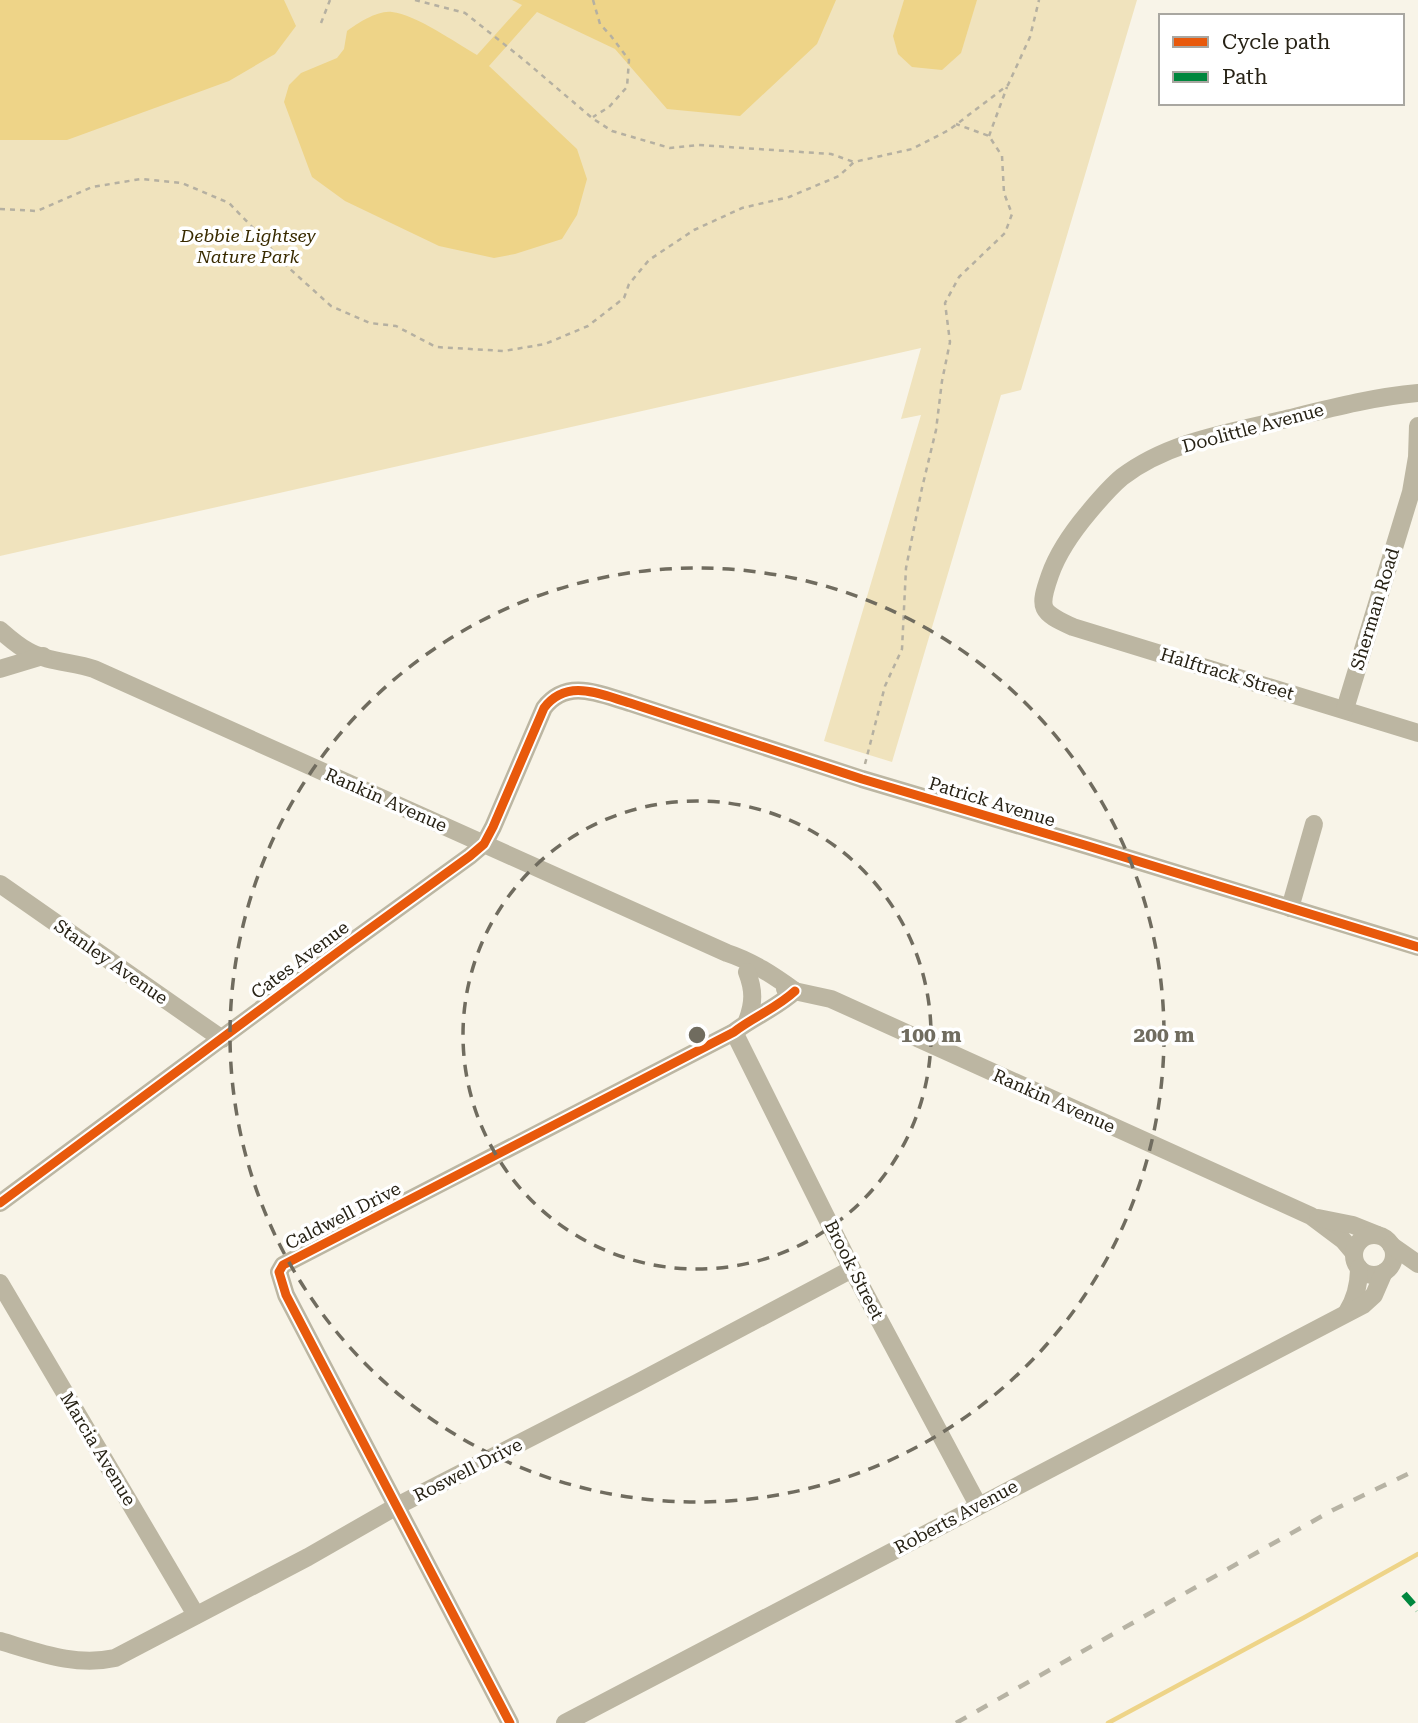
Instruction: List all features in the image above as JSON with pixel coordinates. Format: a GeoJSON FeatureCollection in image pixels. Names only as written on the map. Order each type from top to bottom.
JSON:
{"type":"FeatureCollection","features":[{"type":"Feature","properties":{"kind":"street","name":"Sherman Road"},"geometry":{"type":"LineString","coordinates":[[1345,709],[1411,492],[1417,457],[1417,393]]}},
{"type":"Feature","properties":{"kind":"street","name":"Doolittle Avenue"},"geometry":{"type":"LineString","coordinates":[[1043,606],[1042,598],[1051,571],[1068,541],[1100,499],[1134,468],[1191,442],[1343,405],[1417,393]]}},
{"type":"Feature","properties":{"kind":"street","name":"Halftrack Street"},"geometry":{"type":"LineString","coordinates":[[1043,606],[1047,614],[1073,627],[1418,733]]}},
{"type":"Feature","properties":{"kind":"street"},"geometry":{"type":"LineString","coordinates":[[0,624],[23,634],[43,656],[0,669]]}},
{"type":"Feature","properties":{"kind":"street","name":"Rankin Avenue"},"geometry":{"type":"LineString","coordinates":[[0,630],[28,652],[94,669],[743,958],[796,991]]}},
{"type":"Feature","properties":{"kind":"street","name":"Patrick Avenue"},"geometry":{"type":"LineString","coordinates":[[558,694],[577,690],[601,695],[862,779],[1418,947]]}},
{"type":"Feature","properties":{"kind":"street","name":"Cates Avenue"},"geometry":{"type":"LineString","coordinates":[[0,1203],[484,844],[544,708],[550,699],[558,694]]}},
{"type":"Feature","properties":{"kind":"street"},"geometry":{"type":"LineString","coordinates":[[1290,908],[1314,824]]}},
{"type":"Feature","properties":{"kind":"street","name":"Stanley Avenue"},"geometry":{"type":"LineString","coordinates":[[0,884],[222,1039]]}},
{"type":"Feature","properties":{"kind":"street","name":"Rankin Avenue"},"geometry":{"type":"LineString","coordinates":[[727,953],[739,967],[769,985],[831,999],[1311,1216],[1353,1225],[1385,1240],[1418,1264]]}},
{"type":"Feature","properties":{"kind":"street"},"geometry":{"type":"LineString","coordinates":[[741,1027],[754,998],[747,972]]}},
{"type":"Feature","properties":{"kind":"street","name":"Caldwell Drive"},"geometry":{"type":"LineString","coordinates":[[510,1723],[286,1295],[279,1272],[284,1265],[741,1027],[796,991]]}},
{"type":"Feature","properties":{"kind":"street","name":"Brook Street"},"geometry":{"type":"LineString","coordinates":[[741,1027],[852,1269],[978,1505]]}},
{"type":"Feature","properties":{"kind":"street","name":"Rankin Avenue"},"geometry":{"type":"LineString","coordinates":[[1311,1216],[1343,1240],[1357,1261]]}},
{"type":"Feature","properties":{"kind":"street"},"geometry":{"type":"LineString","coordinates":[[1347,1312],[1356,1298],[1360,1241],[1372,1235],[1385,1240],[1394,1250],[1393,1261],[1386,1271]]}},
{"type":"Feature","properties":{"kind":"street"},"geometry":{"type":"LineString","coordinates":[[1357,1261],[1363,1272],[1374,1275],[1386,1271],[1418,1271]]}},
{"type":"Feature","properties":{"kind":"street","name":"Roswell Drive"},"geometry":{"type":"LineString","coordinates":[[0,1641],[76,1661],[100,1662],[115,1658],[308,1557],[397,1506],[852,1269]]}},
{"type":"Feature","properties":{"kind":"street","name":"Roberts Avenue"},"geometry":{"type":"LineString","coordinates":[[565,1723],[1363,1305],[1374,1295],[1386,1271]]}},
{"type":"Feature","properties":{"kind":"street","name":"Marcia Avenue"},"geometry":{"type":"LineString","coordinates":[[0,1283],[195,1615]]}},
{"type":"Feature","properties":{"kind":"path"},"geometry":{"type":"LineString","coordinates":[[321,23],[330,0]]}},
{"type":"Feature","properties":{"kind":"path"},"geometry":{"type":"LineString","coordinates":[[415,0],[465,13],[611,131],[670,148],[699,145],[831,154],[854,162]]}},
{"type":"Feature","properties":{"kind":"path"},"geometry":{"type":"LineString","coordinates":[[592,118],[609,107],[627,87],[629,60],[600,24],[593,0]]}},
{"type":"Feature","properties":{"kind":"path"},"geometry":{"type":"LineString","coordinates":[[989,136],[1030,37],[1038,0]]}},
{"type":"Feature","properties":{"kind":"path"},"geometry":{"type":"LineString","coordinates":[[0,209],[37,211],[92,187],[141,179],[182,183],[229,203],[280,260],[331,306],[370,323],[396,326],[436,347],[504,351],[545,344],[588,326],[624,298],[629,284],[649,260],[694,230],[742,208],[789,197],[839,176],[854,162],[912,149],[949,130],[1008,85]]}},
{"type":"Feature","properties":{"kind":"path"},"geometry":{"type":"LineString","coordinates":[[862,779],[885,686],[902,649],[906,568],[936,430],[950,342],[945,303],[959,277],[1005,233],[1012,214],[1004,193],[1002,156],[989,136],[956,124]]}},
{"type":"Feature","properties":{"kind":"green space","name":"Debbie Lightsey Nature Park"},"geometry":{"type":"Polygon","coordinates":[[[0,0],[1137,0],[1021,390],[1001,395],[892,762],[824,741],[921,415],[901,419],[921,348],[0,556],[0,0]]]}},
{"type":"Feature","properties":{"kind":"shaded area"},"geometry":{"type":"Polygon","coordinates":[[[0,0],[284,0],[296,26],[275,54],[229,81],[67,140],[0,140],[0,0]]]}},
{"type":"Feature","properties":{"kind":"shaded area"},"geometry":{"type":"Polygon","coordinates":[[[512,0],[836,0],[817,44],[740,116],[667,109],[615,49],[537,12],[489,66],[577,149],[587,179],[577,215],[562,239],[494,258],[439,246],[345,201],[312,177],[284,102],[289,85],[301,73],[337,58],[344,49],[347,31],[375,15],[392,12],[423,23],[477,55],[522,5],[512,0]]]}},
{"type":"Feature","properties":{"kind":"shaded area"},"geometry":{"type":"Polygon","coordinates":[[[904,0],[977,0],[961,53],[942,70],[912,67],[898,54],[893,36],[904,0]]]}},
{"type":"Feature","properties":{"kind":"waterway"},"geometry":{"type":"LineString","coordinates":[[1108,1723],[1418,1554]]}},
{"type":"Feature","properties":{"kind":"railway"},"geometry":{"type":"LineString","coordinates":[[956,1723],[1333,1510],[1418,1469]]}},
{"type":"Feature","properties":{"kind":"marked path"},"geometry":{"type":"LineString","coordinates":[[1404,1594],[1418,1610]]}},
{"type":"Feature","properties":{"kind":"cycle path"},"geometry":{"type":"LineString","coordinates":[[0,1203],[484,844],[544,708],[563,693],[573,691],[607,696],[862,779],[1418,947]]}},
{"type":"Feature","properties":{"kind":"cycle path"},"geometry":{"type":"LineString","coordinates":[[510,1723],[286,1295],[279,1272],[283,1265],[734,1032],[795,991]]}}]}
